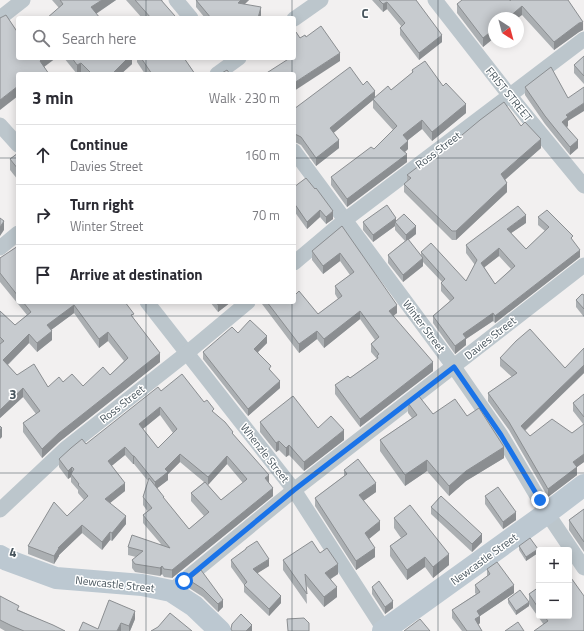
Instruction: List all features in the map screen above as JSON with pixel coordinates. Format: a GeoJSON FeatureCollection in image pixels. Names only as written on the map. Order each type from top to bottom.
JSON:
{"type":"FeatureCollection","features":[{"type":"Feature","properties":{"kind":"street"},"geometry":{"type":"LineString","coordinates":[[0,18],[23,0]]}},
{"type":"Feature","properties":{"kind":"street"},"geometry":{"type":"LineString","coordinates":[[176,0],[189,16]]}},
{"type":"Feature","properties":{"kind":"street"},"geometry":{"type":"LineString","coordinates":[[296,18],[321,0]]}},
{"type":"Feature","properties":{"kind":"street","name":"FRIST STREET"},"geometry":{"type":"LineString","coordinates":[[435,0],[510,96],[584,186]]}},
{"type":"Feature","properties":{"kind":"street","name":"Ross Street"},"geometry":{"type":"LineString","coordinates":[[296,261],[345,220],[584,39]]}},
{"type":"Feature","properties":{"kind":"street"},"geometry":{"type":"LineString","coordinates":[[0,124],[16,143]]}},
{"type":"Feature","properties":{"kind":"street","name":"Winter Street"},"geometry":{"type":"LineString","coordinates":[[296,154],[454,367],[501,435],[547,513],[584,568]]}},
{"type":"Feature","properties":{"kind":"street"},"geometry":{"type":"LineString","coordinates":[[0,248],[16,235]]}},
{"type":"Feature","properties":{"kind":"street","name":"Davies Street"},"geometry":{"type":"LineString","coordinates":[[172,591],[294,490],[584,265]]}},
{"type":"Feature","properties":{"kind":"street","name":"Whenzle Street"},"geometry":{"type":"LineString","coordinates":[[149,304],[294,490],[384,631]]}},
{"type":"Feature","properties":{"kind":"street","name":"Ross Street"},"geometry":{"type":"LineString","coordinates":[[0,510],[65,449],[188,353],[246,304]]}},
{"type":"Feature","properties":{"kind":"street","name":"Newcastle Street"},"geometry":{"type":"LineString","coordinates":[[384,631],[584,485]]}},
{"type":"Feature","properties":{"kind":"street","name":"Newcastle Street"},"geometry":{"type":"LineString","coordinates":[[0,556],[56,578],[142,585],[172,591],[194,606],[220,631]]}},
{"type":"Feature","properties":{"kind":"building"},"geometry":{"type":"Polygon","coordinates":[[[60,0],[102,0],[91,7],[98,16],[49,16],[63,4],[60,0]]]}},
{"type":"Feature","properties":{"kind":"building"},"geometry":{"type":"Polygon","coordinates":[[[135,0],[161,0],[175,16],[149,16],[135,0]]]}},
{"type":"Feature","properties":{"kind":"building"},"geometry":{"type":"Polygon","coordinates":[[[196,0],[241,0],[238,3],[261,7],[259,16],[209,16],[196,0]]]}},
{"type":"Feature","properties":{"kind":"building"},"geometry":{"type":"Polygon","coordinates":[[[379,0],[416,0],[442,35],[419,53],[400,28],[405,23],[387,2],[383,4],[379,0]]]}},
{"type":"Feature","properties":{"kind":"building"},"geometry":{"type":"Polygon","coordinates":[[[462,0],[568,0],[583,22],[579,23],[554,42],[522,6],[515,12],[488,12],[488,34],[483,38],[457,4],[462,0]]]}},
{"type":"Feature","properties":{"kind":"building"},"geometry":{"type":"Polygon","coordinates":[[[6,15],[16,30],[16,60],[41,60],[40,61],[48,72],[16,72],[16,88],[0,100],[0,18],[6,15]]]}},
{"type":"Feature","properties":{"kind":"building"},"geometry":{"type":"Polygon","coordinates":[[[321,26],[340,53],[296,82],[296,72],[268,72],[287,60],[296,60],[296,32],[300,38],[305,35],[306,37],[321,26]]]}},
{"type":"Feature","properties":{"kind":"building"},"geometry":{"type":"Polygon","coordinates":[[[584,56],[584,76],[574,65],[584,56]]]}},
{"type":"Feature","properties":{"kind":"building"},"geometry":{"type":"Polygon","coordinates":[[[73,60],[126,60],[114,72],[90,72],[81,63],[77,65],[73,60]]]}},
{"type":"Feature","properties":{"kind":"building"},"geometry":{"type":"Polygon","coordinates":[[[142,60],[185,60],[194,72],[151,72],[142,60]]]}},
{"type":"Feature","properties":{"kind":"building"},"geometry":{"type":"Polygon","coordinates":[[[425,61],[443,86],[446,83],[466,104],[432,132],[422,120],[403,135],[408,141],[400,148],[407,154],[347,199],[331,177],[371,147],[374,149],[397,126],[373,99],[388,86],[391,90],[413,72],[412,70],[425,61]]]}},
{"type":"Feature","properties":{"kind":"building"},"geometry":{"type":"Polygon","coordinates":[[[350,67],[363,85],[367,81],[375,91],[330,128],[339,140],[316,158],[301,137],[296,135],[296,108],[350,67]]]}},
{"type":"Feature","properties":{"kind":"building"},"geometry":{"type":"Polygon","coordinates":[[[551,67],[568,98],[584,87],[584,103],[566,115],[568,117],[562,122],[578,140],[570,147],[545,116],[525,87],[551,67]]]}},
{"type":"Feature","properties":{"kind":"building"},"geometry":{"type":"Polygon","coordinates":[[[504,102],[521,126],[525,122],[541,139],[501,174],[507,183],[456,231],[452,231],[404,184],[411,178],[407,175],[436,153],[438,155],[504,102]]]}},
{"type":"Feature","properties":{"kind":"building"},"geometry":{"type":"Polygon","coordinates":[[[16,154],[16,166],[10,159],[16,154]]]}},
{"type":"Feature","properties":{"kind":"building"},"geometry":{"type":"Polygon","coordinates":[[[306,178],[315,189],[316,188],[333,211],[326,217],[320,210],[307,222],[296,206],[296,186],[306,178]]]}},
{"type":"Feature","properties":{"kind":"building"},"geometry":{"type":"Polygon","coordinates":[[[387,205],[396,218],[373,235],[363,222],[387,205]]]}},
{"type":"Feature","properties":{"kind":"building"},"geometry":{"type":"Polygon","coordinates":[[[518,206],[526,215],[507,229],[526,249],[549,227],[538,217],[547,210],[573,236],[571,238],[580,250],[495,316],[493,313],[463,334],[466,338],[455,346],[433,316],[454,298],[441,283],[445,279],[421,252],[431,243],[466,281],[477,260],[466,245],[518,206]],[[499,248],[481,263],[495,284],[515,266],[499,248]]]}},
{"type":"Feature","properties":{"kind":"building"},"geometry":{"type":"Polygon","coordinates":[[[404,214],[416,226],[406,235],[395,222],[404,214]]]}},
{"type":"Feature","properties":{"kind":"building"},"geometry":{"type":"Polygon","coordinates":[[[0,218],[4,221],[0,227],[0,218]]]}},
{"type":"Feature","properties":{"kind":"building"},"geometry":{"type":"Polygon","coordinates":[[[342,226],[397,305],[389,311],[433,362],[360,419],[335,385],[348,376],[350,378],[378,358],[377,356],[379,354],[371,344],[379,337],[360,311],[324,339],[317,331],[299,344],[269,304],[296,304],[296,294],[299,291],[318,314],[342,296],[335,286],[354,272],[340,253],[323,266],[312,251],[342,226]]]}},
{"type":"Feature","properties":{"kind":"building"},"geometry":{"type":"Polygon","coordinates":[[[408,239],[423,258],[403,275],[388,255],[408,239]]]}},
{"type":"Feature","properties":{"kind":"building"},"geometry":{"type":"Polygon","coordinates":[[[16,247],[16,293],[0,273],[0,258],[16,247]]]}},
{"type":"Feature","properties":{"kind":"building"},"geometry":{"type":"Polygon","coordinates":[[[582,294],[584,295],[584,309],[576,300],[582,294]]]}},
{"type":"Feature","properties":{"kind":"building"},"geometry":{"type":"Polygon","coordinates":[[[25,304],[126,304],[134,314],[131,315],[160,353],[59,433],[42,449],[23,423],[40,411],[23,388],[0,410],[0,344],[4,341],[0,337],[0,311],[15,325],[31,312],[25,304]],[[74,305],[47,325],[52,331],[37,343],[29,334],[3,360],[17,375],[34,364],[48,387],[59,377],[63,382],[72,374],[83,386],[103,367],[110,375],[128,358],[108,332],[99,339],[74,305]]]}},
{"type":"Feature","properties":{"kind":"building"},"geometry":{"type":"Polygon","coordinates":[[[250,320],[267,336],[254,349],[271,366],[269,369],[280,381],[248,409],[203,352],[232,327],[238,333],[250,320]]]}},
{"type":"Feature","properties":{"kind":"building"},"geometry":{"type":"Polygon","coordinates":[[[530,329],[565,368],[584,348],[584,365],[521,426],[530,436],[552,419],[572,433],[584,424],[584,454],[573,462],[577,467],[548,489],[509,422],[488,393],[517,373],[500,358],[530,329]]]}},
{"type":"Feature","properties":{"kind":"building"},"geometry":{"type":"Polygon","coordinates":[[[182,374],[204,402],[207,400],[214,409],[212,411],[225,422],[233,432],[232,433],[269,475],[265,478],[273,488],[172,570],[164,569],[162,566],[160,568],[135,564],[132,560],[143,551],[128,547],[132,535],[170,548],[143,515],[152,508],[143,497],[149,478],[189,529],[209,512],[191,493],[205,482],[221,500],[247,479],[227,456],[208,477],[180,454],[165,469],[168,472],[155,482],[125,447],[108,461],[125,483],[105,499],[126,516],[112,533],[110,532],[102,542],[82,525],[58,548],[54,556],[28,546],[54,502],[67,516],[88,496],[71,474],[74,469],[72,467],[68,471],[59,459],[82,439],[86,444],[158,387],[161,391],[182,374]],[[160,407],[139,424],[158,448],[177,429],[160,407]]]}},
{"type":"Feature","properties":{"kind":"building"},"geometry":{"type":"Polygon","coordinates":[[[584,394],[584,417],[573,403],[584,394]]]}},
{"type":"Feature","properties":{"kind":"building"},"geometry":{"type":"Polygon","coordinates":[[[418,395],[433,414],[455,399],[467,416],[479,408],[504,447],[466,471],[449,486],[427,460],[405,475],[380,440],[417,415],[408,403],[418,395]]]}},
{"type":"Feature","properties":{"kind":"building"},"geometry":{"type":"Polygon","coordinates":[[[293,396],[318,428],[331,416],[344,430],[304,462],[289,445],[286,448],[279,441],[276,443],[260,422],[293,396]]]}},
{"type":"Feature","properties":{"kind":"building"},"geometry":{"type":"Polygon","coordinates":[[[358,459],[376,483],[359,495],[380,521],[365,533],[375,548],[356,561],[315,498],[347,474],[344,470],[358,459]]]}},
{"type":"Feature","properties":{"kind":"building"},"geometry":{"type":"Polygon","coordinates":[[[498,487],[516,512],[503,522],[485,496],[498,487]]]}},
{"type":"Feature","properties":{"kind":"building"},"geometry":{"type":"Polygon","coordinates":[[[441,496],[482,534],[472,544],[431,507],[441,496]]]}},
{"type":"Feature","properties":{"kind":"building"},"geometry":{"type":"Polygon","coordinates":[[[410,505],[449,554],[433,567],[425,557],[407,570],[390,546],[407,534],[394,518],[410,505]]]}},
{"type":"Feature","properties":{"kind":"building"},"geometry":{"type":"Polygon","coordinates":[[[584,509],[584,542],[569,520],[584,509]]]}},
{"type":"Feature","properties":{"kind":"building"},"geometry":{"type":"Polygon","coordinates":[[[530,538],[537,547],[536,550],[526,557],[519,546],[530,538]]]}},
{"type":"Feature","properties":{"kind":"building"},"geometry":{"type":"Polygon","coordinates":[[[257,541],[269,559],[253,569],[281,596],[269,609],[244,585],[247,582],[231,560],[257,541]]]}},
{"type":"Feature","properties":{"kind":"building"},"geometry":{"type":"Polygon","coordinates":[[[312,541],[320,553],[327,548],[338,564],[325,573],[337,587],[324,597],[305,574],[307,594],[283,560],[312,541]]]}},
{"type":"Feature","properties":{"kind":"building"},"geometry":{"type":"Polygon","coordinates":[[[497,562],[514,585],[477,611],[480,616],[475,619],[482,631],[467,631],[452,610],[480,592],[475,585],[490,574],[487,569],[497,562]]]}},
{"type":"Feature","properties":{"kind":"building"},"geometry":{"type":"Polygon","coordinates":[[[201,570],[223,600],[218,604],[203,589],[189,580],[201,570]]]}},
{"type":"Feature","properties":{"kind":"building"},"geometry":{"type":"Polygon","coordinates":[[[572,579],[584,596],[584,631],[534,631],[548,621],[546,619],[572,619],[572,579]]]}},
{"type":"Feature","properties":{"kind":"building"},"geometry":{"type":"Polygon","coordinates":[[[379,581],[393,601],[385,607],[372,587],[379,581]]]}},
{"type":"Feature","properties":{"kind":"building"},"geometry":{"type":"Polygon","coordinates":[[[536,589],[536,604],[529,594],[536,589]]]}},
{"type":"Feature","properties":{"kind":"building"},"geometry":{"type":"Polygon","coordinates":[[[520,590],[529,602],[516,611],[508,599],[520,590]]]}},
{"type":"Feature","properties":{"kind":"building"},"geometry":{"type":"Polygon","coordinates":[[[0,596],[19,606],[17,610],[65,631],[24,631],[0,620],[0,596]]]}},
{"type":"Feature","properties":{"kind":"building"},"geometry":{"type":"Polygon","coordinates":[[[109,600],[135,611],[129,626],[121,623],[117,631],[79,631],[83,622],[98,629],[109,600]]]}},
{"type":"Feature","properties":{"kind":"building"},"geometry":{"type":"Polygon","coordinates":[[[170,613],[192,631],[151,631],[158,627],[170,613]]]}},
{"type":"Feature","properties":{"kind":"building"},"geometry":{"type":"Polygon","coordinates":[[[241,614],[252,625],[246,631],[232,631],[232,624],[241,614]]]}},
{"type":"Feature","properties":{"kind":"building"},"geometry":{"type":"Polygon","coordinates":[[[304,618],[309,623],[309,631],[288,631],[287,619],[304,618]]]}},
{"type":"Feature","properties":{"kind":"building"},"geometry":{"type":"Polygon","coordinates":[[[420,619],[430,631],[404,631],[420,619]]]}},
{"type":"Feature","properties":{"kind":"building"},"geometry":{"type":"Polygon","coordinates":[[[518,622],[524,631],[505,631],[518,622]]]}},
{"type":"Feature","properties":{"kind":"route"},"geometry":{"type":"LineString","coordinates":[[184,581],[294,490],[454,367],[501,435],[540,500]]}}]}
